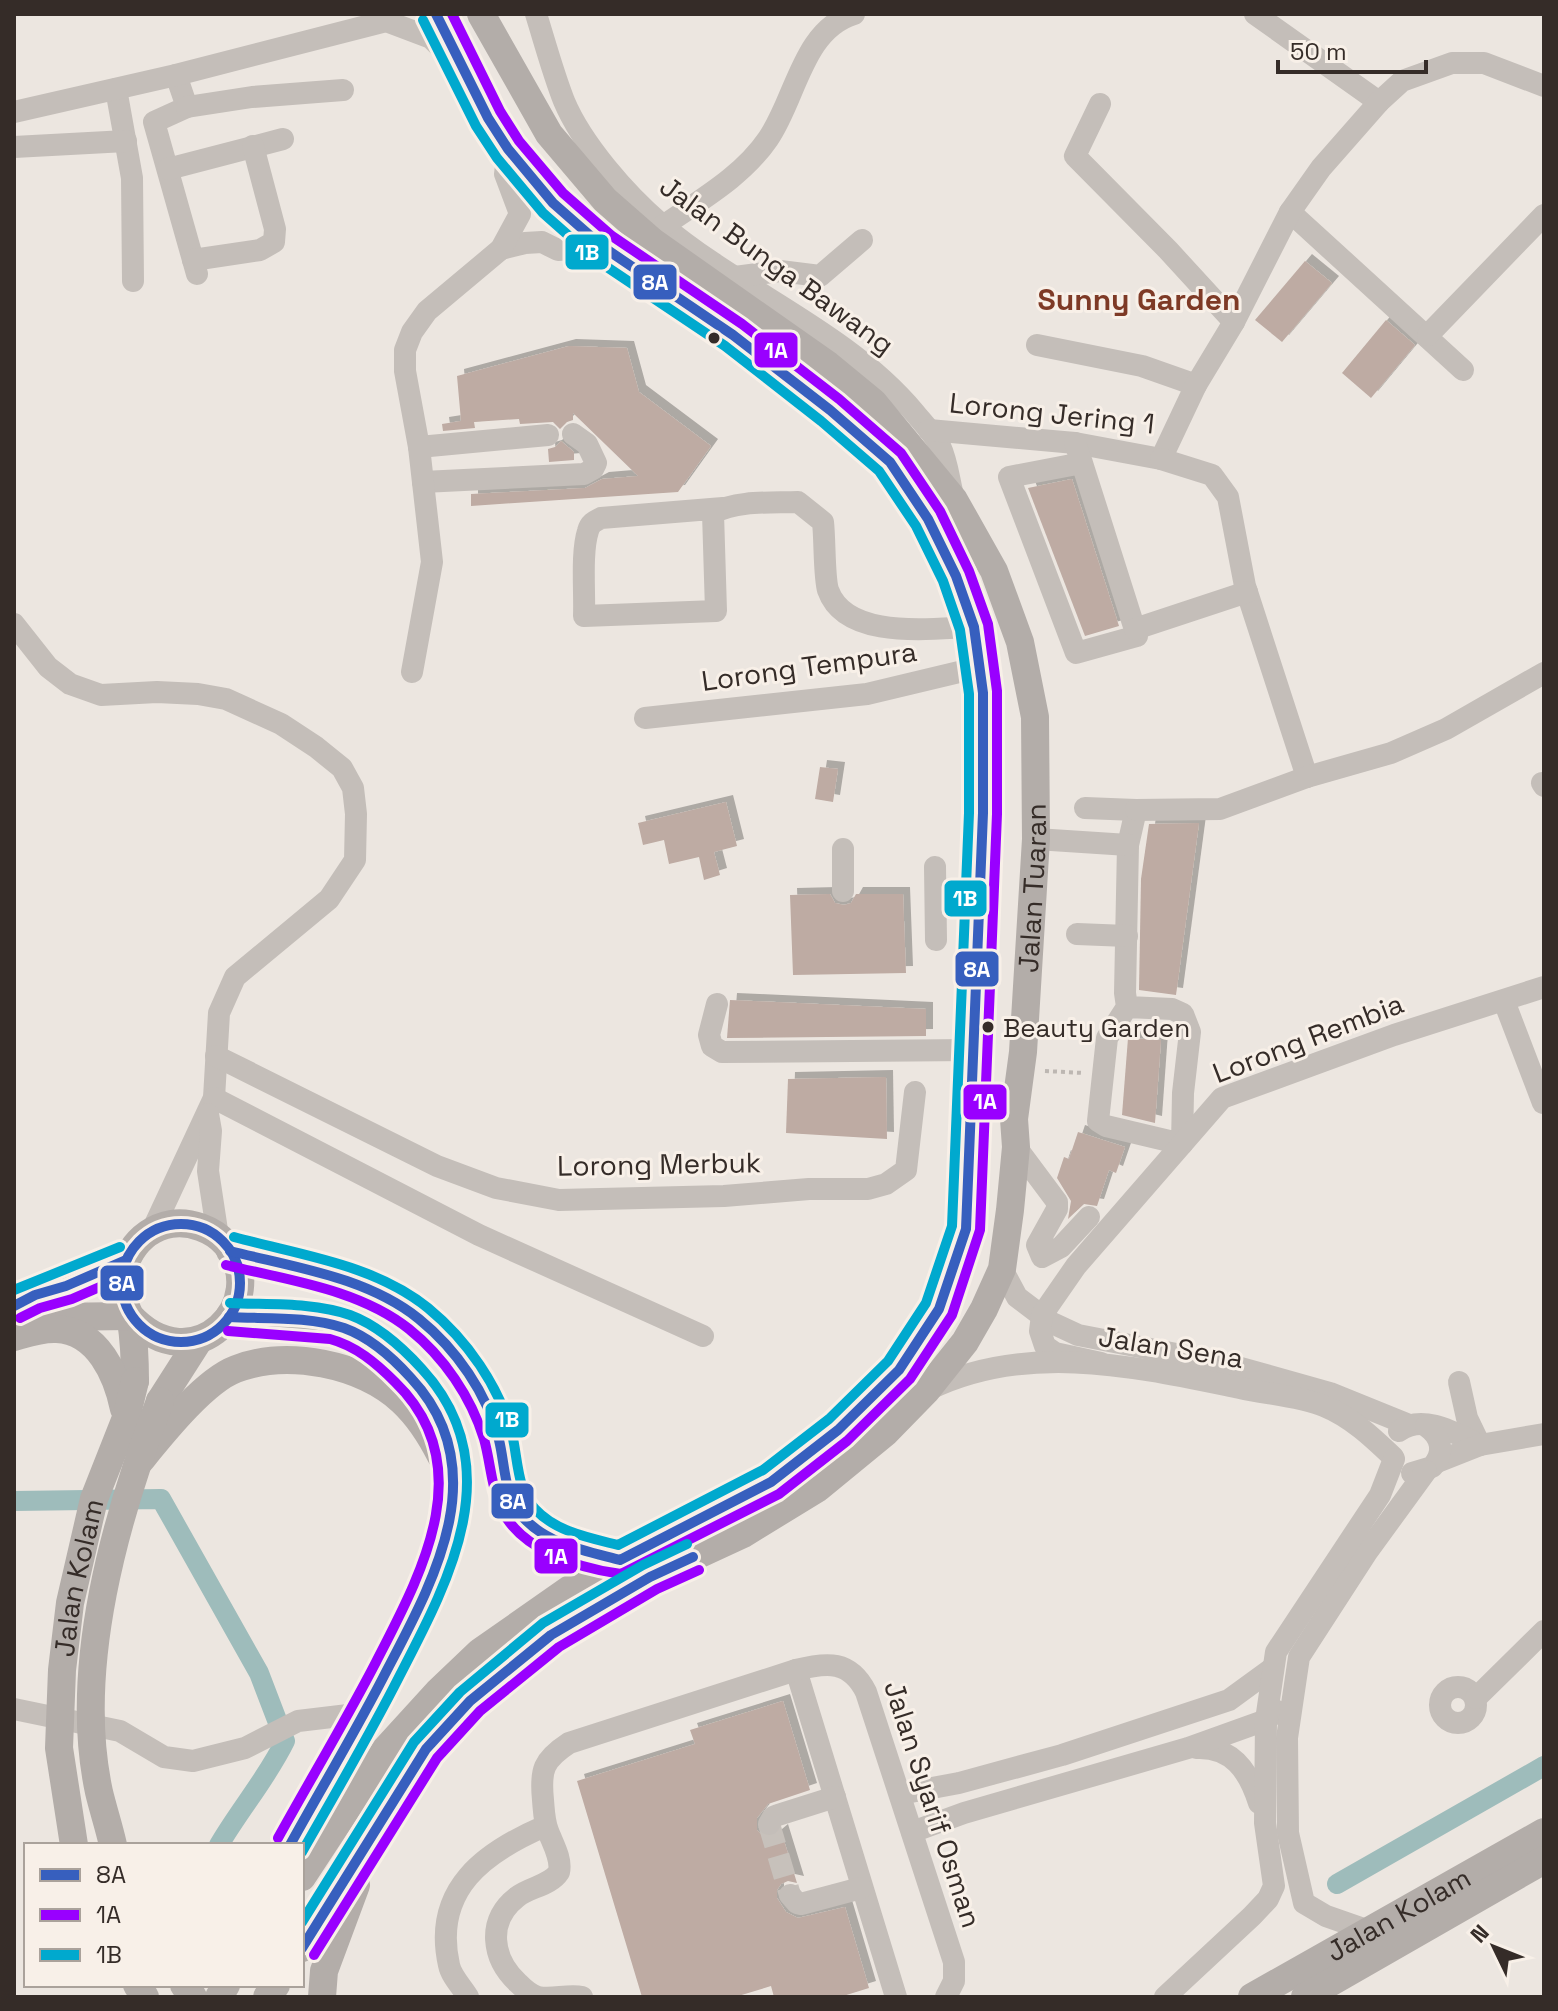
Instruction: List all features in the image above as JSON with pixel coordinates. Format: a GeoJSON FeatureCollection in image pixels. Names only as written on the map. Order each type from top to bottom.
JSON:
{"type":"FeatureCollection","features":[{"type":"Feature","properties":{"kind":"main road","name":"Jalan Tuaran"},"geometry":{"type":"LineString","coordinates":[[304,1874],[386,1749],[480,1652],[526,1618],[620,1560],[771,1482],[838,1430],[899,1370],[939,1309],[966,1229],[983,813],[983,693],[974,627],[956,576],[928,519],[890,462],[830,410],[733,335],[603,247],[553,203],[508,149],[488,118],[436,14]]}},
{"type":"Feature","properties":{"kind":"main road","name":"Jalan Tuaran"},"geometry":{"type":"LineString","coordinates":[[304,1945],[426,1749],[470,1701],[551,1635],[650,1577],[743,1534],[818,1488],[885,1433],[926,1391],[965,1342],[1002,1269],[1016,1147],[1014,1119],[1023,1052],[1036,839],[1035,717],[1020,642],[994,571],[954,500],[873,402],[828,365],[653,242],[605,200],[549,134],[481,14]]}},
{"type":"Feature","properties":{"kind":"main road"},"geometry":{"type":"LineString","coordinates":[[549,134],[555,179],[553,203]]}},
{"type":"Feature","properties":{"kind":"main road"},"geometry":{"type":"LineString","coordinates":[[170,1224],[190,1224],[209,1231],[236,1260],[240,1279],[238,1299],[229,1317],[216,1331],[199,1340],[179,1343],[160,1339],[143,1330],[130,1316],[121,1279],[126,1260],[136,1243],[152,1231],[170,1224]]}},
{"type":"Feature","properties":{"kind":"main road"},"geometry":{"type":"LineString","coordinates":[[224,1244],[371,1289],[416,1316],[452,1350],[481,1394],[497,1433],[514,1504],[521,1515],[554,1539],[620,1560]]}},
{"type":"Feature","properties":{"kind":"main road"},"geometry":{"type":"LineString","coordinates":[[14,1306],[126,1260]]}},
{"type":"Feature","properties":{"kind":"main road"},"geometry":{"type":"LineString","coordinates":[[14,1335],[28,1323],[46,1317],[130,1316]]}},
{"type":"Feature","properties":{"kind":"main road","name":"Jalan Kolam"},"geometry":{"type":"LineString","coordinates":[[74,1843],[59,1748],[62,1670],[70,1603],[94,1499],[126,1418],[124,1375],[130,1316]]}},
{"type":"Feature","properties":{"kind":"main road"},"geometry":{"type":"LineString","coordinates":[[229,1317],[343,1327],[369,1341],[414,1380],[433,1407],[445,1430],[455,1486],[449,1532],[436,1573],[365,1713],[291,1843]]}},
{"type":"Feature","properties":{"kind":"main road"},"geometry":{"type":"LineString","coordinates":[[14,1335],[59,1329],[75,1333],[124,1375]]}},
{"type":"Feature","properties":{"kind":"main road","name":"Jalan Kolam"},"geometry":{"type":"LineString","coordinates":[[112,1843],[98,1790],[93,1748],[92,1680],[98,1613],[135,1466],[167,1411],[199,1340]]}},
{"type":"Feature","properties":{"kind":"main road"},"geometry":{"type":"LineString","coordinates":[[167,1411],[201,1393],[234,1369],[273,1361],[305,1359],[339,1367],[370,1381],[402,1401],[433,1441],[455,1486]]}},
{"type":"Feature","properties":{"kind":"main road"},"geometry":{"type":"LineString","coordinates":[[322,1997],[324,1971],[376,1827]]}},
{"type":"Feature","properties":{"kind":"main road","name":"Jalan Kolam"},"geometry":{"type":"LineString","coordinates":[[1252,1997],[1544,1832]]}},
{"type":"Feature","properties":{"kind":"main road","name":"Jalan Kolam"},"geometry":{"type":"LineString","coordinates":[[1303,1997],[1544,1860]]}},
{"type":"Feature","properties":{"kind":"main road"},"geometry":{"type":"LineString","coordinates":[[1273,1997],[1295,1990],[1303,1997]]}},
{"type":"Feature","properties":{"kind":"street","name":"Jalan Bunga Bawang"},"geometry":{"type":"LineString","coordinates":[[536,14],[565,103],[591,147],[663,226],[811,325],[888,384],[940,446],[954,500]]}},
{"type":"Feature","properties":{"kind":"street"},"geometry":{"type":"LineString","coordinates":[[663,226],[737,175],[768,139],[810,52],[824,31],[854,14]]}},
{"type":"Feature","properties":{"kind":"street"},"geometry":{"type":"LineString","coordinates":[[1255,14],[1379,102]]}},
{"type":"Feature","properties":{"kind":"street"},"geometry":{"type":"LineString","coordinates":[[14,112],[176,75],[387,17],[431,38],[467,74]]}},
{"type":"Feature","properties":{"kind":"street","name":"Lorong Jering 1"},"geometry":{"type":"LineString","coordinates":[[929,430],[1078,453],[1161,459],[1196,385],[1234,322],[1290,212],[1321,168],[1379,102],[1402,81],[1452,63],[1484,63],[1544,86]]}},
{"type":"Feature","properties":{"kind":"street"},"geometry":{"type":"LineString","coordinates":[[176,75],[187,107]]}},
{"type":"Feature","properties":{"kind":"street"},"geometry":{"type":"LineString","coordinates":[[116,89],[132,178],[133,281]]}},
{"type":"Feature","properties":{"kind":"street"},"geometry":{"type":"LineString","coordinates":[[253,146],[275,229],[274,242],[260,250],[195,267],[154,122],[187,107],[252,97],[343,90]]}},
{"type":"Feature","properties":{"kind":"street"},"geometry":{"type":"LineString","coordinates":[[1100,104],[1075,156],[1234,322]]}},
{"type":"Feature","properties":{"kind":"street"},"geometry":{"type":"LineString","coordinates":[[168,169],[283,139]]}},
{"type":"Feature","properties":{"kind":"street"},"geometry":{"type":"LineString","coordinates":[[14,147],[126,141]]}},
{"type":"Feature","properties":{"kind":"street"},"geometry":{"type":"LineString","coordinates":[[412,672],[432,562],[419,447],[405,371],[405,350],[412,332],[427,311],[501,249],[520,214],[505,174],[508,149]]}},
{"type":"Feature","properties":{"kind":"street"},"geometry":{"type":"LineString","coordinates":[[1290,212],[1463,370]]}},
{"type":"Feature","properties":{"kind":"street"},"geometry":{"type":"LineString","coordinates":[[1428,335],[1544,215]]}},
{"type":"Feature","properties":{"kind":"street"},"geometry":{"type":"LineString","coordinates":[[735,277],[780,271],[820,276],[862,240]]}},
{"type":"Feature","properties":{"kind":"street"},"geometry":{"type":"LineString","coordinates":[[501,249],[542,242],[558,250],[603,247]]}},
{"type":"Feature","properties":{"kind":"street"},"geometry":{"type":"LineString","coordinates":[[1037,345],[1142,366],[1196,385]]}},
{"type":"Feature","properties":{"kind":"street"},"geometry":{"type":"LineString","coordinates":[[423,482],[584,474],[596,463],[587,444],[573,434]]}},
{"type":"Feature","properties":{"kind":"street"},"geometry":{"type":"LineString","coordinates":[[419,447],[548,435]]}},
{"type":"Feature","properties":{"kind":"street"},"geometry":{"type":"LineString","coordinates":[[1078,453],[1135,629],[1137,636],[1076,653],[1009,477],[1078,453]]}},
{"type":"Feature","properties":{"kind":"street"},"geometry":{"type":"LineString","coordinates":[[1161,459],[1212,475],[1228,497],[1247,592],[1307,777]]}},
{"type":"Feature","properties":{"kind":"street"},"geometry":{"type":"LineString","coordinates":[[723,508],[713,513],[716,611],[584,616],[586,543],[588,528],[593,522],[601,518],[751,504],[798,502],[823,522],[828,589],[838,605],[853,617],[877,628],[974,627]]}},
{"type":"Feature","properties":{"kind":"street"},"geometry":{"type":"LineString","coordinates":[[1135,629],[1247,592]]}},
{"type":"Feature","properties":{"kind":"street"},"geometry":{"type":"LineString","coordinates":[[14,624],[48,667],[70,684],[101,695],[157,692],[226,699],[281,724],[316,747],[342,768],[353,788],[355,860],[329,899],[235,977],[219,1013],[208,1171],[224,1244]]}},
{"type":"Feature","properties":{"kind":"street","name":"Lorong Tempura"},"geometry":{"type":"LineString","coordinates":[[645,718],[867,694],[980,667]]}},
{"type":"Feature","properties":{"kind":"street"},"geometry":{"type":"LineString","coordinates":[[1085,808],[1220,809],[1307,777],[1391,753],[1446,729],[1544,673]]}},
{"type":"Feature","properties":{"kind":"street"},"geometry":{"type":"LineString","coordinates":[[1127,1007],[1172,1009],[1183,1014],[1190,1032],[1183,1093],[1182,1144],[1106,1126],[1098,1121],[1107,1038],[1127,1007],[1128,845],[1136,810]]}},
{"type":"Feature","properties":{"kind":"street"},"geometry":{"type":"LineString","coordinates":[[1036,839],[1128,845]]}},
{"type":"Feature","properties":{"kind":"street"},"geometry":{"type":"LineString","coordinates":[[843,849],[843,891]]}},
{"type":"Feature","properties":{"kind":"street"},"geometry":{"type":"LineString","coordinates":[[935,867],[936,940]]}},
{"type":"Feature","properties":{"kind":"street"},"geometry":{"type":"LineString","coordinates":[[1077,934],[1127,936]]}},
{"type":"Feature","properties":{"kind":"street","name":"Lorong Rembia"},"geometry":{"type":"LineString","coordinates":[[1042,1315],[1076,1266],[1222,1098],[1394,1035],[1544,987]]}},
{"type":"Feature","properties":{"kind":"street"},"geometry":{"type":"LineString","coordinates":[[1504,1001],[1543,1103]]}},
{"type":"Feature","properties":{"kind":"street"},"geometry":{"type":"LineString","coordinates":[[717,1004],[709,1035],[712,1046],[722,1052],[972,1050]]}},
{"type":"Feature","properties":{"kind":"street","name":"Lorong Merbuk"},"geometry":{"type":"LineString","coordinates":[[216,1056],[437,1166],[496,1188],[559,1200],[868,1189],[886,1184],[906,1170],[915,1092]]}},
{"type":"Feature","properties":{"kind":"street"},"geometry":{"type":"LineString","coordinates":[[152,1231],[211,1105]]}},
{"type":"Feature","properties":{"kind":"street"},"geometry":{"type":"LineString","coordinates":[[211,1105],[479,1235],[703,1336]]}},
{"type":"Feature","properties":{"kind":"street"},"geometry":{"type":"LineString","coordinates":[[1016,1147],[1057,1202],[1057,1209],[1037,1245],[1042,1257],[1061,1247],[1089,1217]]}},
{"type":"Feature","properties":{"kind":"street","name":"Jalan Sena"},"geometry":{"type":"LineString","coordinates":[[1002,1269],[1017,1297],[1063,1330],[1223,1363],[1330,1393],[1480,1445]]}},
{"type":"Feature","properties":{"kind":"street"},"geometry":{"type":"LineString","coordinates":[[1042,1315],[1040,1331],[1045,1346],[1055,1353],[1101,1363]]}},
{"type":"Feature","properties":{"kind":"street","name":"Jalan Sena"},"geometry":{"type":"LineString","coordinates":[[926,1391],[953,1378],[989,1368],[1027,1363],[1133,1366],[1323,1406],[1368,1434],[1404,1470],[1419,1473],[1431,1467]]}},
{"type":"Feature","properties":{"kind":"street"},"geometry":{"type":"LineString","coordinates":[[1165,1997],[1268,1899],[1274,1886],[1265,1823],[1266,1720],[1276,1652],[1380,1495],[1393,1458],[1393,1441],[1402,1428],[1425,1426],[1448,1410],[1459,1382],[1467,1418],[1480,1445]]}},
{"type":"Feature","properties":{"kind":"street"},"geometry":{"type":"LineString","coordinates":[[1369,1931],[1326,1916],[1304,1903],[1288,1833],[1287,1738],[1299,1657],[1431,1467],[1441,1446],[1433,1431],[1425,1426]]}},
{"type":"Feature","properties":{"kind":"street"},"geometry":{"type":"LineString","coordinates":[[1368,1434],[1380,1495]]}},
{"type":"Feature","properties":{"kind":"street"},"geometry":{"type":"LineString","coordinates":[[1431,1467],[1480,1445],[1544,1434]]}},
{"type":"Feature","properties":{"kind":"street"},"geometry":{"type":"LineString","coordinates":[[1476,1698],[1544,1631]]}},
{"type":"Feature","properties":{"kind":"street","name":"Jalan Syarif Osman"},"geometry":{"type":"LineString","coordinates":[[582,1997],[538,1997],[523,1988],[500,1963],[495,1941],[501,1915],[516,1897],[551,1880],[559,1872],[560,1861],[545,1826],[541,1781],[544,1766],[553,1753],[569,1743],[796,1670],[833,1665],[849,1670],[859,1678],[866,1692],[954,1962],[954,1981],[946,1997]]}},
{"type":"Feature","properties":{"kind":"street"},"geometry":{"type":"LineString","coordinates":[[900,1794],[959,1783],[1062,1755],[1229,1700],[1273,1668]]}},
{"type":"Feature","properties":{"kind":"street"},"geometry":{"type":"LineString","coordinates":[[796,1670],[896,1997]]}},
{"type":"Feature","properties":{"kind":"street"},"geometry":{"type":"LineString","coordinates":[[912,1832],[964,1813],[1188,1748],[1266,1720],[1279,1709],[1296,1670]]}},
{"type":"Feature","properties":{"kind":"street"},"geometry":{"type":"LineString","coordinates":[[14,1709],[120,1731],[164,1757],[193,1761],[245,1748],[298,1721],[365,1713]]}},
{"type":"Feature","properties":{"kind":"street"},"geometry":{"type":"LineString","coordinates":[[1188,1748],[1212,1747],[1242,1765],[1252,1780],[1265,1823]]}},
{"type":"Feature","properties":{"kind":"street"},"geometry":{"type":"LineString","coordinates":[[959,1783],[964,1813]]}},
{"type":"Feature","properties":{"kind":"street"},"geometry":{"type":"LineString","coordinates":[[769,1824],[773,1817],[835,1797]]}},
{"type":"Feature","properties":{"kind":"street"},"geometry":{"type":"LineString","coordinates":[[468,1997],[449,1967],[447,1925],[453,1902],[477,1864],[500,1847],[545,1826]]}},
{"type":"Feature","properties":{"kind":"street"},"geometry":{"type":"LineString","coordinates":[[790,1895],[801,1904],[861,1888]]}},
{"type":"Feature","properties":{"kind":"path"},"geometry":{"type":"LineString","coordinates":[[1050,1071],[1065,1072]]}},
{"type":"Feature","properties":{"kind":"building"},"geometry":{"type":"Polygon","coordinates":[[[1305,261],[1332,283],[1282,342],[1255,320],[1305,261]]]}},
{"type":"Feature","properties":{"kind":"building"},"geometry":{"type":"Polygon","coordinates":[[[1386,320],[1415,345],[1371,398],[1342,373],[1386,320]]]}},
{"type":"Feature","properties":{"kind":"building"},"geometry":{"type":"Polygon","coordinates":[[[569,346],[627,348],[639,392],[711,446],[678,492],[471,506],[471,494],[585,488],[602,479],[638,476],[573,413],[573,420],[560,429],[553,422],[520,424],[519,419],[474,422],[475,428],[443,431],[442,424],[461,421],[457,376],[569,346]]]}},
{"type":"Feature","properties":{"kind":"building"},"geometry":{"type":"Polygon","coordinates":[[[561,441],[574,452],[574,460],[549,462],[548,449],[561,441]]]}},
{"type":"Feature","properties":{"kind":"building"},"geometry":{"type":"Polygon","coordinates":[[[1072,479],[1119,626],[1085,636],[1028,488],[1072,479]]]}},
{"type":"Feature","properties":{"kind":"building"},"geometry":{"type":"Polygon","coordinates":[[[820,767],[838,769],[833,802],[815,799],[820,767]]]}},
{"type":"Feature","properties":{"kind":"building"},"geometry":{"type":"Polygon","coordinates":[[[726,802],[737,846],[714,852],[720,875],[704,880],[699,857],[669,864],[664,840],[643,845],[638,823],[726,802]]]}},
{"type":"Feature","properties":{"kind":"building"},"geometry":{"type":"Polygon","coordinates":[[[1199,823],[1176,995],[1139,990],[1141,879],[1149,824],[1199,823]]]}},
{"type":"Feature","properties":{"kind":"building"},"geometry":{"type":"Polygon","coordinates":[[[830,894],[835,903],[844,905],[851,903],[856,894],[903,894],[906,973],[793,975],[790,895],[830,894]]]}},
{"type":"Feature","properties":{"kind":"building"},"geometry":{"type":"Polygon","coordinates":[[[730,1000],[926,1009],[926,1036],[727,1038],[730,1000]]]}},
{"type":"Feature","properties":{"kind":"building"},"geometry":{"type":"Polygon","coordinates":[[[1128,1038],[1161,1040],[1155,1123],[1122,1115],[1128,1038]]]}},
{"type":"Feature","properties":{"kind":"building"},"geometry":{"type":"Polygon","coordinates":[[[886,1077],[887,1139],[786,1133],[788,1079],[886,1077]]]}},
{"type":"Feature","properties":{"kind":"building"},"geometry":{"type":"Polygon","coordinates":[[[1078,1132],[1125,1147],[1116,1173],[1109,1170],[1097,1206],[1084,1204],[1068,1219],[1071,1201],[1057,1178],[1064,1157],[1069,1159],[1078,1132]]]}},
{"type":"Feature","properties":{"kind":"building"},"geometry":{"type":"Polygon","coordinates":[[[783,1701],[810,1790],[768,1804],[757,1818],[757,1830],[763,1836],[775,1836],[781,1831],[797,1883],[788,1881],[781,1884],[777,1898],[786,1912],[798,1918],[845,1907],[869,1988],[840,1997],[774,1997],[771,1986],[735,1997],[642,1997],[577,1781],[695,1744],[690,1730],[783,1701]]]}},
{"type":"Feature","properties":{"kind":"waterway"},"geometry":{"type":"LineString","coordinates":[[14,1501],[161,1499],[259,1673],[285,1741],[220,1843]]}},
{"type":"Feature","properties":{"kind":"waterway"},"geometry":{"type":"LineString","coordinates":[[1337,1884],[1544,1766]]}},
{"type":"Feature","properties":{"kind":"tunnel"},"geometry":{"type":"LineString","coordinates":[[769,1824],[790,1895]]}},
{"type":"Feature","properties":{"kind":"transit line","name":"8A"},"geometry":{"type":"LineString","coordinates":[[230,1251],[353,1283],[399,1305],[419,1319],[457,1358],[487,1405],[499,1440],[511,1498],[521,1515],[554,1540],[620,1560],[771,1482],[838,1430],[899,1370],[939,1309],[966,1229],[983,813],[983,693],[974,627],[956,576],[928,519],[890,462],[830,410],[733,335],[603,247],[553,203],[508,149],[488,118],[436,14]]}},
{"type":"Feature","properties":{"kind":"transit line","name":"1A"},"geometry":{"type":"LineString","coordinates":[[226,1265],[345,1295],[389,1315],[409,1329],[434,1352],[464,1393],[484,1439],[499,1504],[519,1533],[550,1554],[586,1567],[621,1574],[779,1494],[847,1441],[910,1379],[952,1315],[980,1230],[997,814],[997,691],[988,624],[969,571],[940,511],[901,453],[839,399],[742,324],[612,236],[563,193],[519,141],[500,111],[452,14]]}},
{"type":"Feature","properties":{"kind":"transit line","name":"1B"},"geometry":{"type":"LineString","coordinates":[[234,1237],[360,1271],[407,1293],[428,1308],[456,1334],[490,1381],[512,1434],[525,1493],[535,1509],[563,1529],[618,1545],[763,1470],[829,1419],[888,1361],[926,1303],[952,1226],[969,813],[969,694],[960,630],[943,581],[916,526],[879,471],[725,346],[595,259],[543,213],[497,158],[476,126],[423,20]]}},
{"type":"Feature","properties":{"kind":"transit line","name":"8A"},"geometry":{"type":"LineString","coordinates":[[181,1224],[204,1228],[223,1241],[236,1260],[240,1283],[236,1306],[223,1325],[204,1338],[181,1342],[158,1338],[139,1325],[126,1306],[122,1283],[126,1260],[139,1241],[158,1228],[181,1224]]}},
{"type":"Feature","properties":{"kind":"transit line","name":"1B"},"geometry":{"type":"LineString","coordinates":[[14,1290],[120,1247]]}},
{"type":"Feature","properties":{"kind":"transit line","name":"8A"},"geometry":{"type":"LineString","coordinates":[[14,1306],[126,1260]]}},
{"type":"Feature","properties":{"kind":"transit line","name":"1A"},"geometry":{"type":"LineString","coordinates":[[20,1318],[132,1273]]}},
{"type":"Feature","properties":{"kind":"transit line","name":"1B"},"geometry":{"type":"LineString","coordinates":[[230,1303],[321,1308],[350,1315],[380,1331],[422,1369],[449,1406],[463,1445],[467,1484],[463,1523],[452,1563],[388,1699],[304,1849]]}},
{"type":"Feature","properties":{"kind":"transit line","name":"8A"},"geometry":{"type":"LineString","coordinates":[[229,1317],[330,1324],[362,1337],[411,1378],[436,1413],[450,1449],[453,1487],[438,1562],[376,1692],[291,1843]]}},
{"type":"Feature","properties":{"kind":"transit line","name":"1A"},"geometry":{"type":"LineString","coordinates":[[228,1331],[330,1339],[365,1356],[395,1382],[421,1415],[435,1449],[439,1485],[435,1521],[410,1594],[278,1838]]}},
{"type":"Feature","properties":{"kind":"transit line","name":"1B"},"geometry":{"type":"LineString","coordinates":[[304,1919],[414,1742],[460,1692],[543,1623],[643,1565],[687,1544]]}},
{"type":"Feature","properties":{"kind":"transit line","name":"8A"},"geometry":{"type":"LineString","coordinates":[[304,1945],[426,1749],[470,1701],[551,1635],[650,1577],[693,1557]]}},
{"type":"Feature","properties":{"kind":"transit line","name":"1A"},"geometry":{"type":"LineString","coordinates":[[314,1955],[437,1758],[480,1711],[559,1647],[657,1589],[699,1570]]}},
{"type":"Feature","properties":{"kind":"place","name":"Beauty Garden"},"geometry":{"type":"Point","coordinates":[988,1027]}},
{"type":"Feature","properties":{"kind":"district","name":"Sunny Garden"},"geometry":{"type":"Point","coordinates":[1139,300]}}]}
